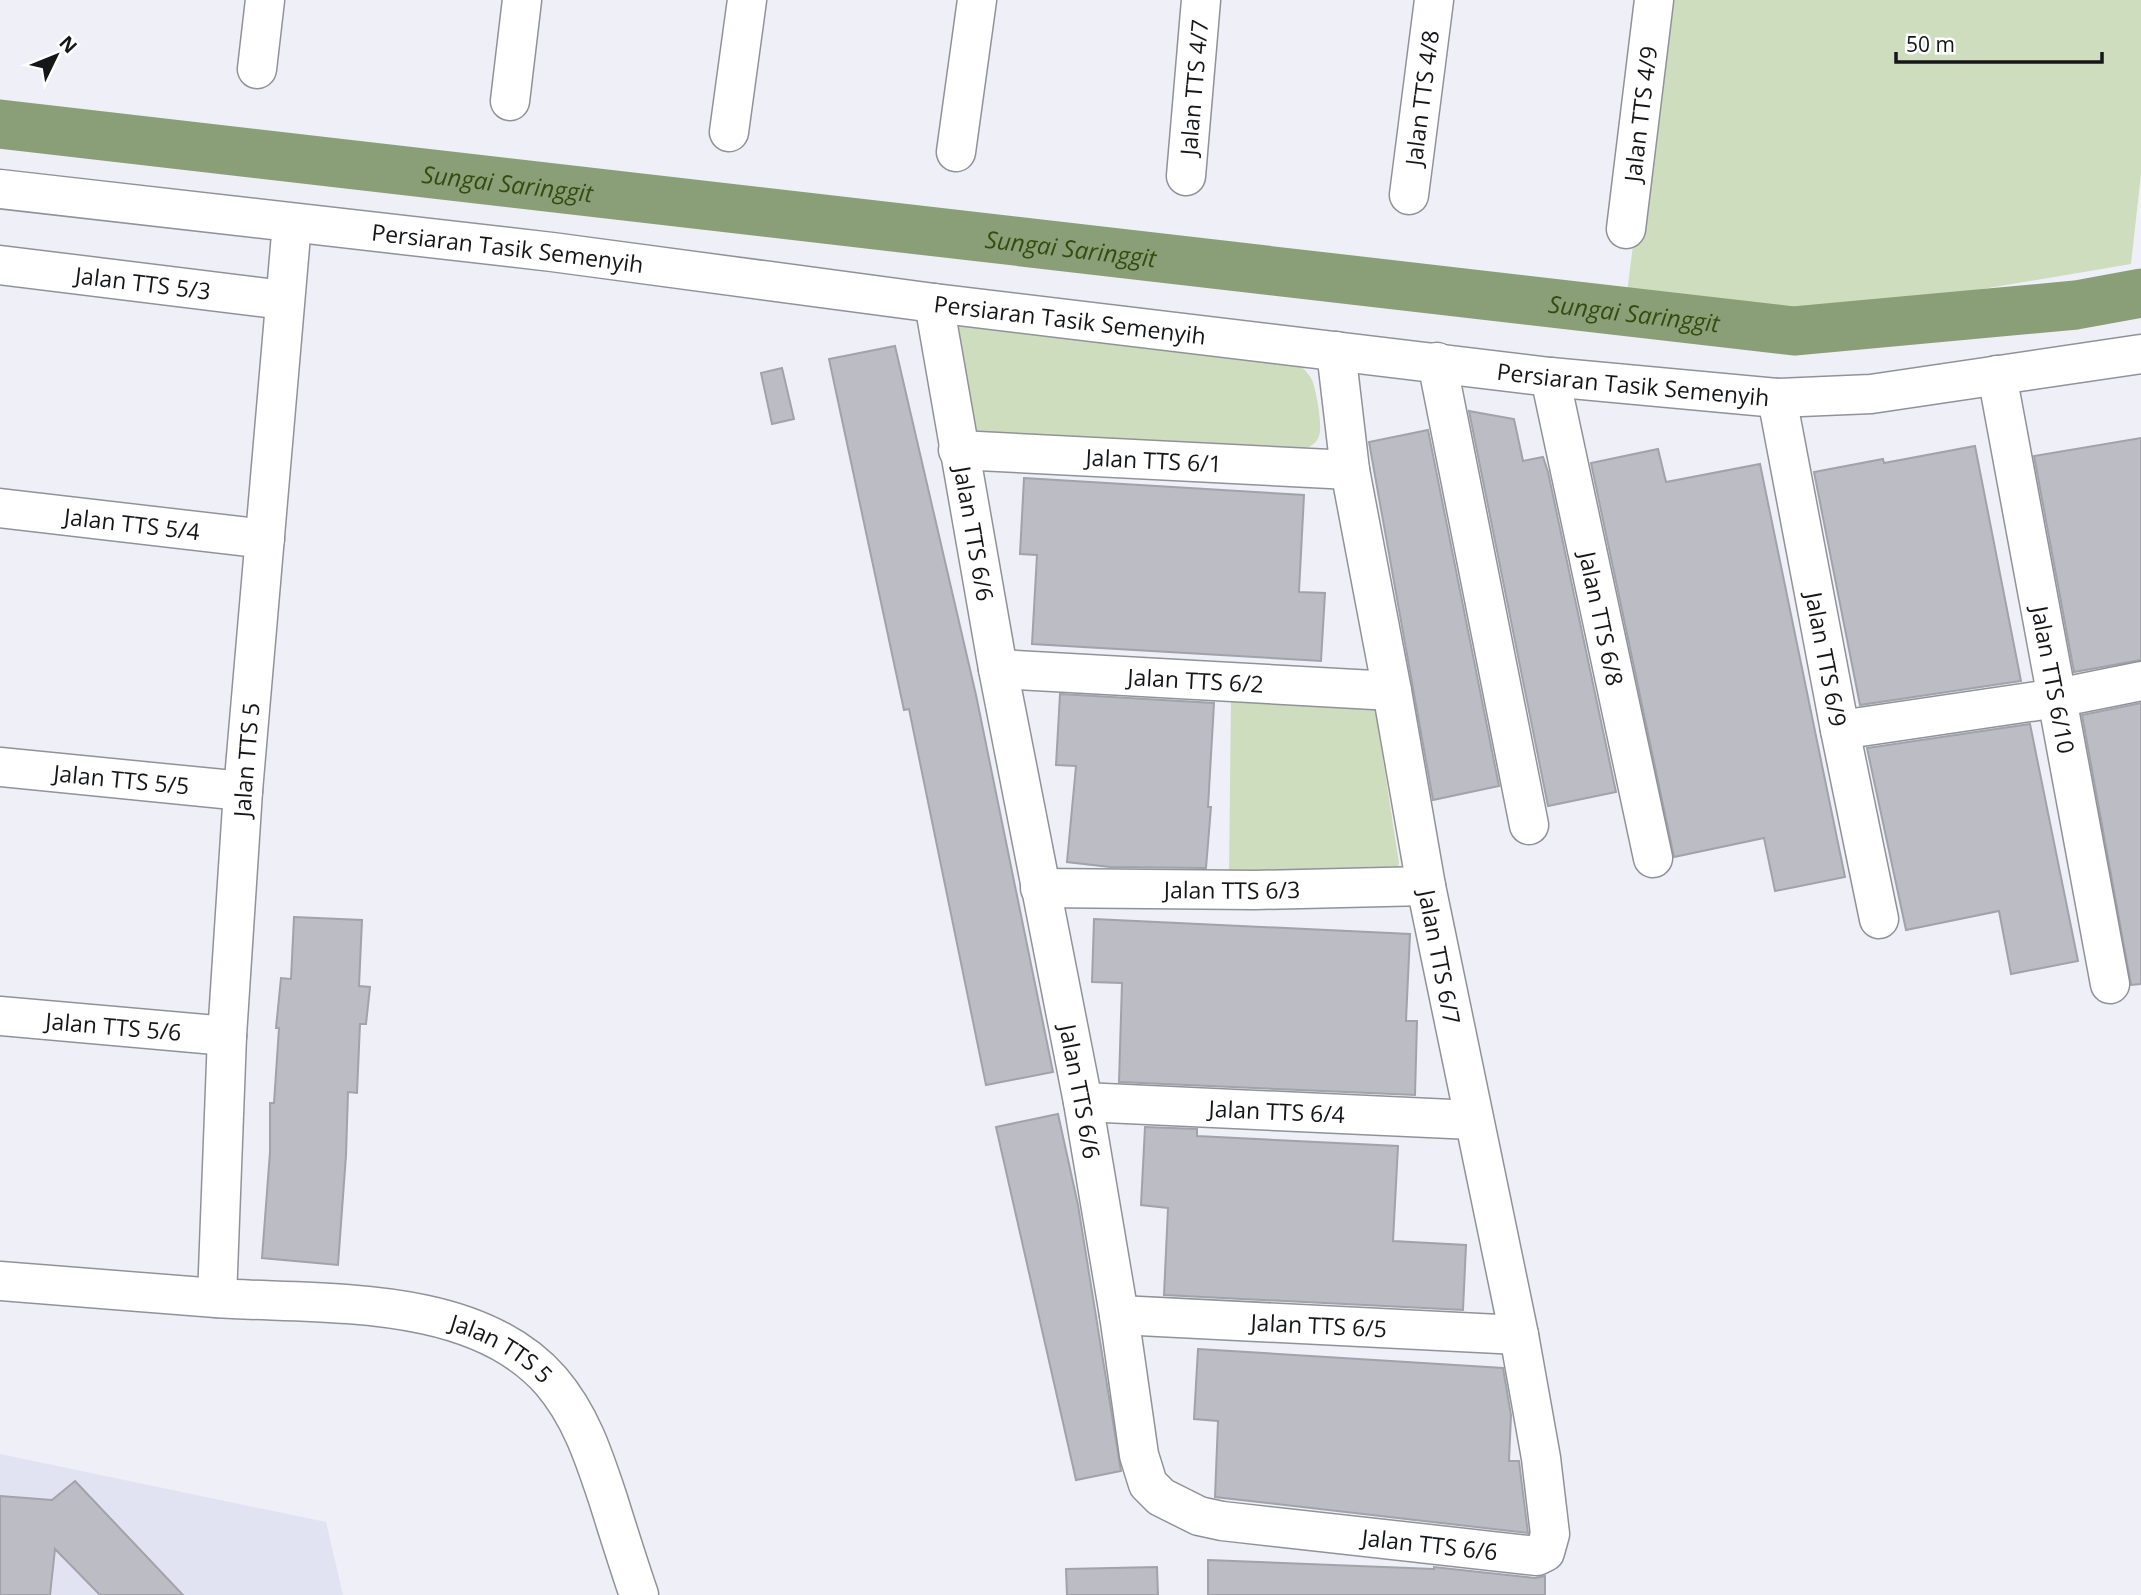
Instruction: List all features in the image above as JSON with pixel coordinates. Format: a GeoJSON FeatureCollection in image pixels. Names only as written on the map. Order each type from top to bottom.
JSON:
{"type":"FeatureCollection","features":[{"type":"Feature","properties":{"kind":"street"},"geometry":{"type":"LineString","coordinates":[[257,69],[265,0]]}},
{"type":"Feature","properties":{"kind":"street"},"geometry":{"type":"LineString","coordinates":[[510,102],[522,0]]}},
{"type":"Feature","properties":{"kind":"street"},"geometry":{"type":"LineString","coordinates":[[729,132],[747,0]]}},
{"type":"Feature","properties":{"kind":"street"},"geometry":{"type":"LineString","coordinates":[[956,152],[977,0]]}},
{"type":"Feature","properties":{"kind":"street","name":"Jalan TTS 4/7"},"geometry":{"type":"LineString","coordinates":[[1186,176],[1201,0]]}},
{"type":"Feature","properties":{"kind":"street","name":"Jalan TTS 4/8"},"geometry":{"type":"LineString","coordinates":[[1409,195],[1434,0]]}},
{"type":"Feature","properties":{"kind":"street","name":"Jalan TTS 4/9"},"geometry":{"type":"LineString","coordinates":[[1626,229],[1654,0]]}},
{"type":"Feature","properties":{"kind":"street","name":"Persiaran Tasik Semenyih"},"geometry":{"type":"LineString","coordinates":[[0,189],[552,252],[934,303],[1550,377],[1777,398],[1871,394],[2141,354]]}},
{"type":"Feature","properties":{"kind":"street","name":"Jalan TTS 5"},"geometry":{"type":"LineString","coordinates":[[217,1298],[227,1036],[243,791],[292,223]]}},
{"type":"Feature","properties":{"kind":"street","name":"Jalan TTS 5/3"},"geometry":{"type":"LineString","coordinates":[[0,265],[284,300]]}},
{"type":"Feature","properties":{"kind":"street","name":"Jalan TTS 6/6"},"geometry":{"type":"LineString","coordinates":[[934,303],[998,669],[1083,1102],[1144,1473],[1149,1484],[1161,1497],[1175,1506],[1199,1516],[1245,1525],[1537,1556]]}},
{"type":"Feature","properties":{"kind":"street","name":"Jalan TTS 6/7"},"geometry":{"type":"LineString","coordinates":[[1336,351],[1350,470],[1426,886],[1519,1335],[1541,1458],[1550,1534],[1545,1552],[1537,1556]]}},
{"type":"Feature","properties":{"kind":"street"},"geometry":{"type":"LineString","coordinates":[[1437,362],[1529,825]]}},
{"type":"Feature","properties":{"kind":"street","name":"Jalan TTS 6/10"},"geometry":{"type":"LineString","coordinates":[[1997,375],[2110,984]]}},
{"type":"Feature","properties":{"kind":"street","name":"Jalan TTS 6/8"},"geometry":{"type":"LineString","coordinates":[[1550,377],[1653,858]]}},
{"type":"Feature","properties":{"kind":"street","name":"Jalan TTS 6/9"},"geometry":{"type":"LineString","coordinates":[[1777,398],[1879,919]]}},
{"type":"Feature","properties":{"kind":"street","name":"Jalan TTS 6/1"},"geometry":{"type":"LineString","coordinates":[[958,450],[1350,470]]}},
{"type":"Feature","properties":{"kind":"street","name":"Jalan TTS 5/4"},"geometry":{"type":"LineString","coordinates":[[0,508],[265,539]]}},
{"type":"Feature","properties":{"kind":"street","name":"Jalan TTS 6/2"},"geometry":{"type":"LineString","coordinates":[[998,669],[1392,691]]}},
{"type":"Feature","properties":{"kind":"street"},"geometry":{"type":"LineString","coordinates":[[1840,730],[2057,698],[2141,681]]}},
{"type":"Feature","properties":{"kind":"street","name":"Jalan TTS 5/5"},"geometry":{"type":"LineString","coordinates":[[0,767],[243,791]]}},
{"type":"Feature","properties":{"kind":"street","name":"Jalan TTS 6/3"},"geometry":{"type":"LineString","coordinates":[[1040,888],[1255,890],[1426,886]]}},
{"type":"Feature","properties":{"kind":"street","name":"Jalan TTS 5/6"},"geometry":{"type":"LineString","coordinates":[[0,1016],[227,1036]]}},
{"type":"Feature","properties":{"kind":"street","name":"Jalan TTS 6/4"},"geometry":{"type":"LineString","coordinates":[[1083,1102],[1473,1119]]}},
{"type":"Feature","properties":{"kind":"street","name":"Jalan TTS 5"},"geometry":{"type":"LineString","coordinates":[[0,1280],[217,1298],[378,1307],[451,1321],[494,1338],[526,1359],[550,1380],[569,1404],[589,1441],[639,1595]]}},
{"type":"Feature","properties":{"kind":"street","name":"Jalan TTS 6/5"},"geometry":{"type":"LineString","coordinates":[[1119,1315],[1519,1335]]}},
{"type":"Feature","properties":{"kind":"shaded area"},"geometry":{"type":"Polygon","coordinates":[[[0,1454],[326,1522],[343,1595],[0,1595],[0,1454]]]}},
{"type":"Feature","properties":{"kind":"green space"},"geometry":{"type":"Polygon","coordinates":[[[1664,0],[2141,0],[2141,174],[2131,264],[1828,315],[1627,293],[1664,0]]]}},
{"type":"Feature","properties":{"kind":"green space"},"geometry":{"type":"Polygon","coordinates":[[[956,309],[1293,359],[1308,374],[1314,385],[1320,416],[1319,436],[1317,441],[1303,450],[976,438],[956,309]]]}},
{"type":"Feature","properties":{"kind":"green space"},"geometry":{"type":"Polygon","coordinates":[[[1231,699],[1375,708],[1399,863],[1397,871],[1229,878],[1231,699]]]}},
{"type":"Feature","properties":{"kind":"building"},"geometry":{"type":"Polygon","coordinates":[[[895,346],[976,695],[1053,1072],[986,1085],[909,709],[904,710],[829,359],[895,346]]]}},
{"type":"Feature","properties":{"kind":"building"},"geometry":{"type":"Polygon","coordinates":[[[782,368],[794,419],[772,424],[761,373],[782,368]]]}},
{"type":"Feature","properties":{"kind":"building"},"geometry":{"type":"Polygon","coordinates":[[[1469,411],[1514,419],[1523,461],[1543,457],[1616,792],[1548,806],[1469,411]]]}},
{"type":"Feature","properties":{"kind":"building"},"geometry":{"type":"Polygon","coordinates":[[[1428,430],[1499,786],[1433,800],[1369,442],[1428,430]]]}},
{"type":"Feature","properties":{"kind":"building"},"geometry":{"type":"Polygon","coordinates":[[[2141,438],[2141,660],[2074,672],[2034,456],[2141,438]]]}},
{"type":"Feature","properties":{"kind":"building"},"geometry":{"type":"Polygon","coordinates":[[[1975,446],[2021,681],[1860,705],[1814,472],[1883,459],[1884,463],[1975,446]]]}},
{"type":"Feature","properties":{"kind":"building"},"geometry":{"type":"Polygon","coordinates":[[[1658,449],[1666,482],[1760,464],[1845,877],[1775,891],[1764,838],[1674,857],[1591,463],[1658,449]]]}},
{"type":"Feature","properties":{"kind":"building"},"geometry":{"type":"Polygon","coordinates":[[[1024,478],[1304,495],[1299,592],[1325,593],[1321,661],[1032,644],[1037,555],[1020,554],[1024,478]]]}},
{"type":"Feature","properties":{"kind":"building"},"geometry":{"type":"Polygon","coordinates":[[[1060,694],[1214,703],[1206,868],[1110,867],[1067,862],[1076,766],[1056,765],[1060,694]]]}},
{"type":"Feature","properties":{"kind":"building"},"geometry":{"type":"Polygon","coordinates":[[[2141,703],[2141,984],[2131,985],[2082,715],[2141,703]]]}},
{"type":"Feature","properties":{"kind":"building"},"geometry":{"type":"Polygon","coordinates":[[[2030,724],[2078,961],[2011,974],[1999,911],[1906,930],[1867,748],[2030,724]]]}},
{"type":"Feature","properties":{"kind":"building"},"geometry":{"type":"Polygon","coordinates":[[[294,917],[362,920],[359,986],[370,987],[366,1024],[360,1024],[357,1093],[348,1092],[338,1265],[262,1258],[270,1152],[270,1103],[274,1103],[279,1028],[276,1028],[281,978],[291,979],[294,917]]]}},
{"type":"Feature","properties":{"kind":"building"},"geometry":{"type":"Polygon","coordinates":[[[1094,919],[1410,934],[1406,1021],[1417,1021],[1415,1095],[1119,1082],[1122,983],[1092,982],[1094,919]]]}},
{"type":"Feature","properties":{"kind":"building"},"geometry":{"type":"Polygon","coordinates":[[[1058,1114],[1078,1205],[1121,1471],[1076,1480],[996,1127],[1058,1114]]]}},
{"type":"Feature","properties":{"kind":"building"},"geometry":{"type":"Polygon","coordinates":[[[1145,1127],[1197,1129],[1197,1136],[1398,1146],[1393,1241],[1466,1245],[1463,1310],[1164,1295],[1168,1208],[1141,1205],[1145,1127]]]}},
{"type":"Feature","properties":{"kind":"building"},"geometry":{"type":"Polygon","coordinates":[[[1198,1349],[1503,1368],[1511,1415],[1509,1461],[1519,1461],[1528,1533],[1215,1497],[1218,1421],[1194,1419],[1198,1349]]]}},
{"type":"Feature","properties":{"kind":"building"},"geometry":{"type":"Polygon","coordinates":[[[75,1481],[183,1595],[100,1595],[55,1549],[50,1595],[0,1595],[0,1496],[52,1500],[75,1481]]]}},
{"type":"Feature","properties":{"kind":"building"},"geometry":{"type":"Polygon","coordinates":[[[1208,1560],[1434,1567],[1535,1578],[1545,1576],[1545,1595],[1208,1595],[1208,1560]]]}},
{"type":"Feature","properties":{"kind":"building"},"geometry":{"type":"Polygon","coordinates":[[[1157,1567],[1158,1595],[1067,1595],[1066,1569],[1157,1567]]]}},
{"type":"Feature","properties":{"kind":"waterway","name":"Sungai Saringgit"},"geometry":{"type":"LineString","coordinates":[[0,124],[1794,331],[2076,305],[2141,293]]}}]}
